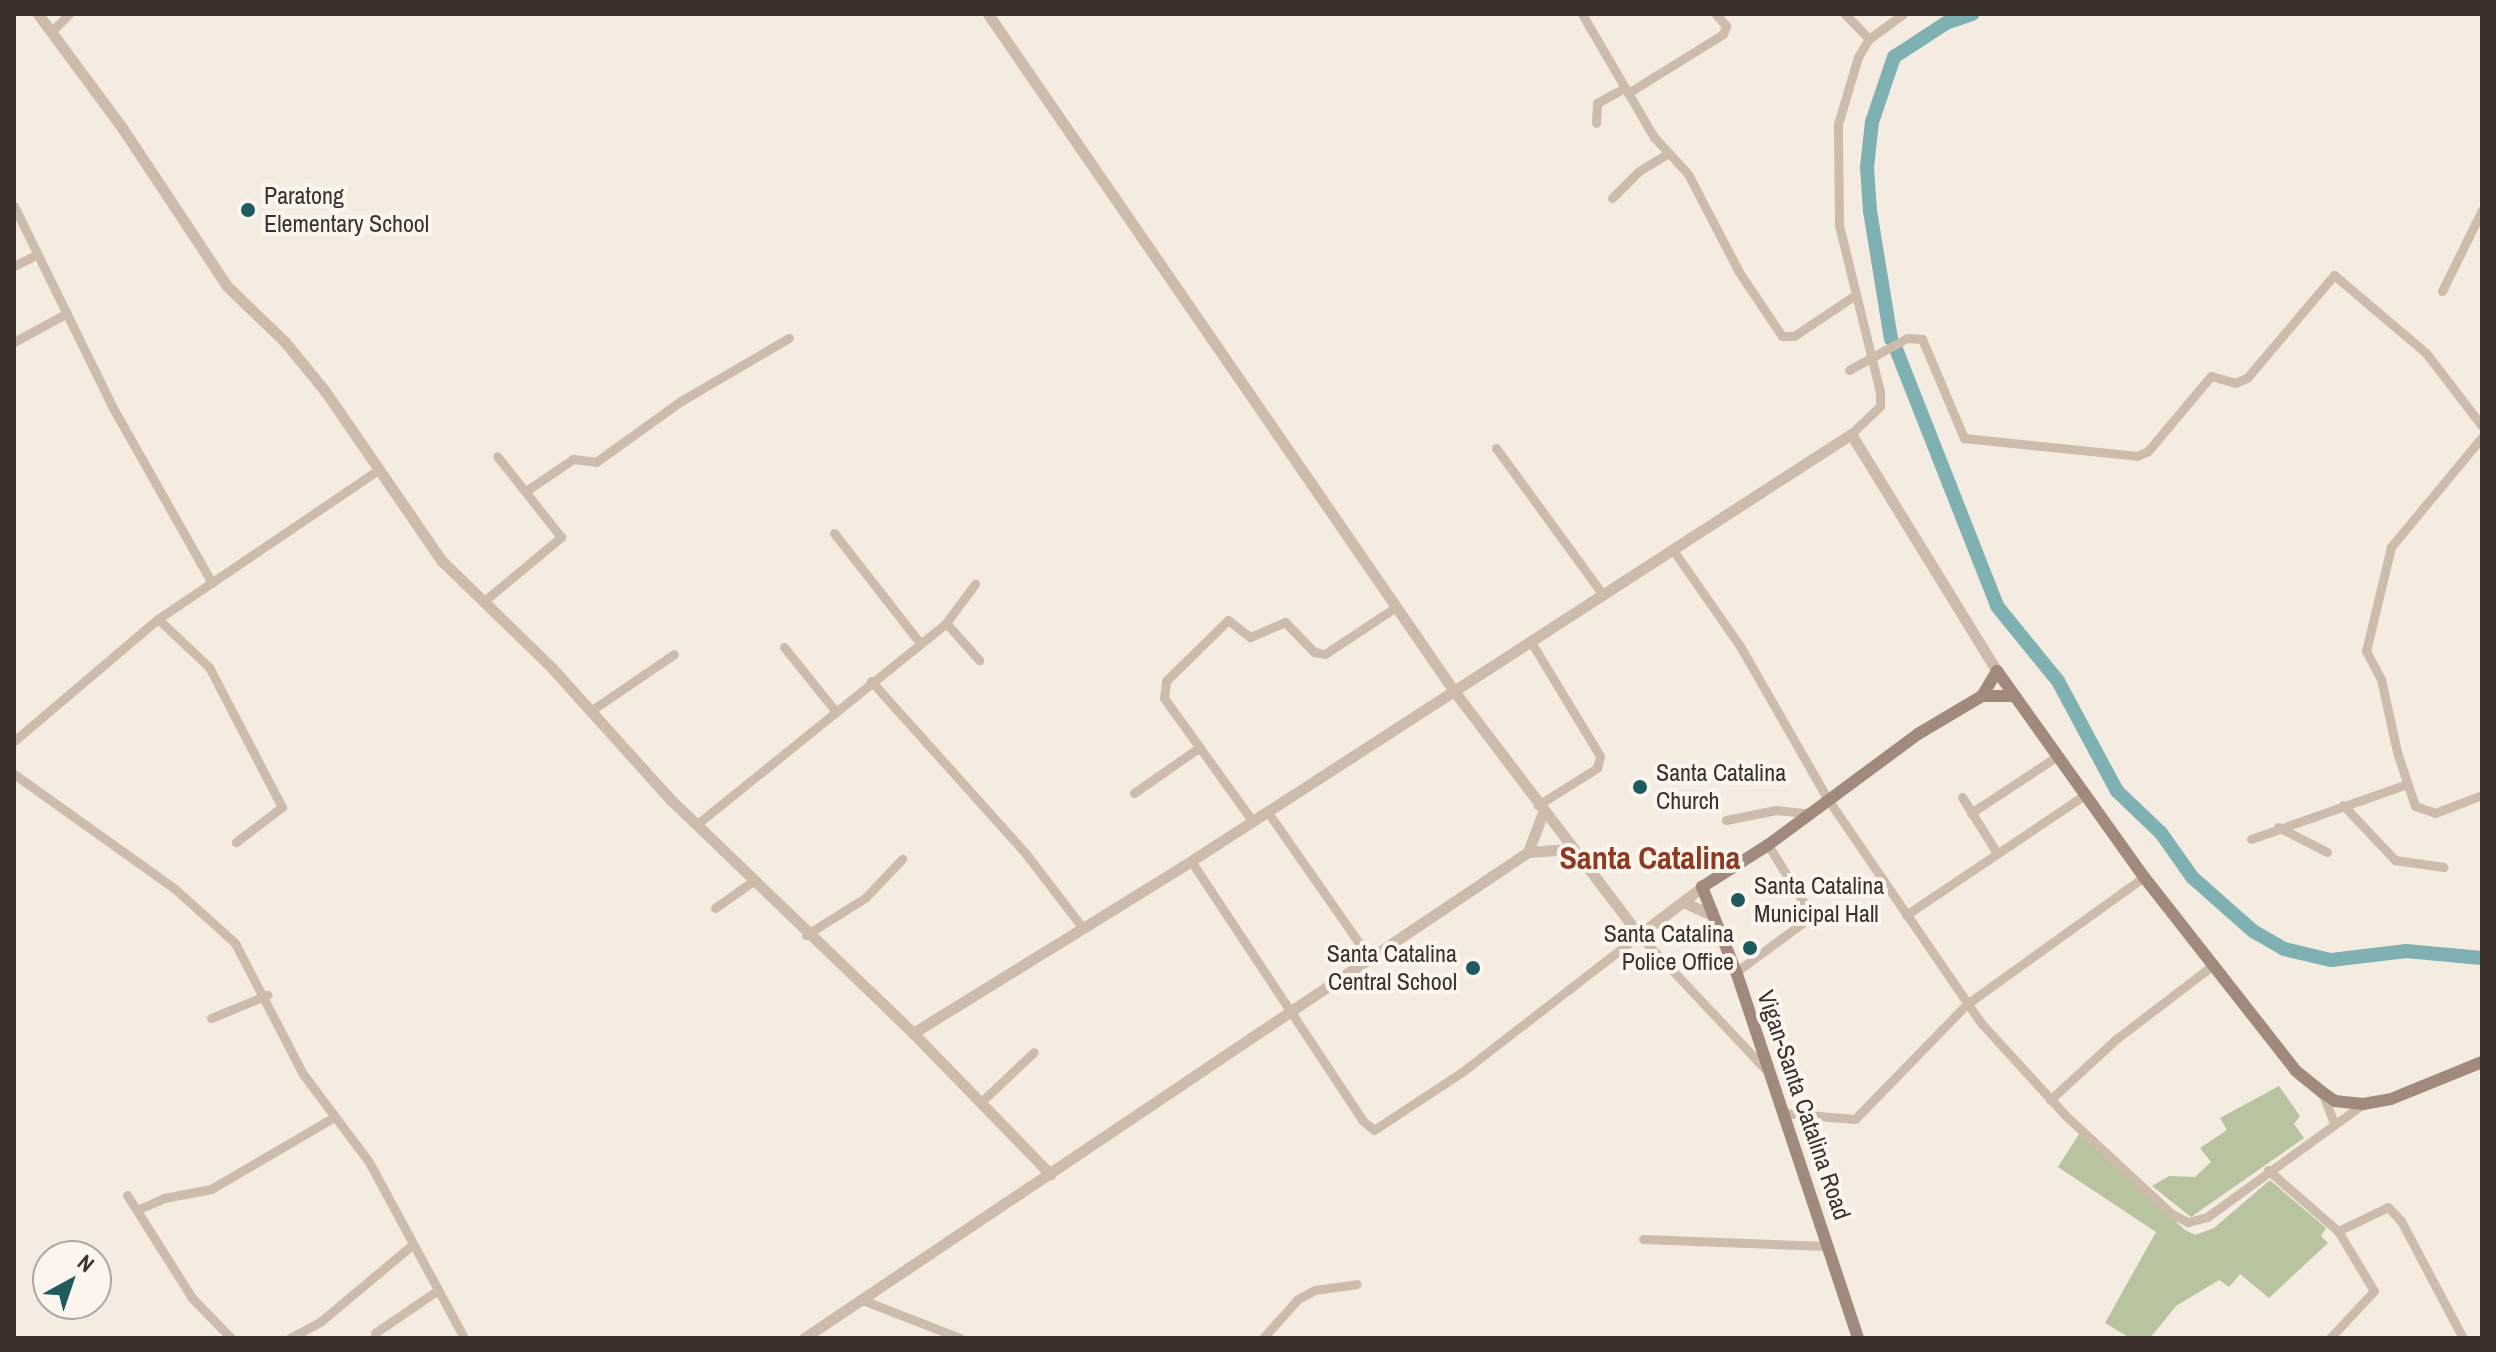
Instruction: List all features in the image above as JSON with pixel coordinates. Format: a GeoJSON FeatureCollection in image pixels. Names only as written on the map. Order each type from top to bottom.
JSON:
{"type":"FeatureCollection","features":[{"type":"Feature","properties":{"kind":"main road"},"geometry":{"type":"LineString","coordinates":[[1702,887],[1768,845],[1827,798],[1982,696],[1997,671],[2144,877],[2296,1071],[2322,1092],[2335,1101],[2363,1104],[2391,1099],[2482,1062]]}},
{"type":"Feature","properties":{"kind":"main road"},"geometry":{"type":"LineString","coordinates":[[1982,696],[2014,696]]}},
{"type":"Feature","properties":{"kind":"main road","name":"Vigan-Santa Catalina Road"},"geometry":{"type":"LineString","coordinates":[[1702,887],[1736,972],[1858,1338]]}},
{"type":"Feature","properties":{"kind":"street"},"geometry":{"type":"LineString","coordinates":[[38,14],[227,286],[285,342],[427,543],[592,710],[696,825],[806,935],[913,1033],[1050,1174]]}},
{"type":"Feature","properties":{"kind":"street"},"geometry":{"type":"LineString","coordinates":[[52,31],[69,14]]}},
{"type":"Feature","properties":{"kind":"street"},"geometry":{"type":"LineString","coordinates":[[988,14],[1454,691],[1540,809],[1639,935],[1770,1074]]}},
{"type":"Feature","properties":{"kind":"street"},"geometry":{"type":"LineString","coordinates":[[1582,14],[1626,90],[1669,153],[1688,174],[1739,272],[1782,336],[1794,336],[1854,296]]}},
{"type":"Feature","properties":{"kind":"street"},"geometry":{"type":"LineString","coordinates":[[1596,123],[1597,103],[1626,90],[1723,34],[1726,26],[1716,14]]}},
{"type":"Feature","properties":{"kind":"street"},"geometry":{"type":"LineString","coordinates":[[1845,14],[1869,39]]}},
{"type":"Feature","properties":{"kind":"street"},"geometry":{"type":"LineString","coordinates":[[913,1033],[1191,861],[1251,819],[1673,550],[1851,434],[1880,406],[1839,225],[1838,124],[1848,86],[1869,39],[1903,14]]}},
{"type":"Feature","properties":{"kind":"street"},"geometry":{"type":"LineString","coordinates":[[1612,198],[1639,171],[1669,153]]}},
{"type":"Feature","properties":{"kind":"street"},"geometry":{"type":"LineString","coordinates":[[14,206],[36,255],[163,501],[212,583]]}},
{"type":"Feature","properties":{"kind":"street"},"geometry":{"type":"LineString","coordinates":[[2442,291],[2482,210]]}},
{"type":"Feature","properties":{"kind":"street"},"geometry":{"type":"LineString","coordinates":[[14,266],[36,255]]}},
{"type":"Feature","properties":{"kind":"street"},"geometry":{"type":"LineString","coordinates":[[1849,370],[1907,338],[1922,339],[1968,440],[2137,456],[2148,451],[2211,376],[2235,383],[2247,378],[2334,275],[2426,353],[2482,426]]}},
{"type":"Feature","properties":{"kind":"street"},"geometry":{"type":"LineString","coordinates":[[14,342],[67,313]]}},
{"type":"Feature","properties":{"kind":"street"},"geometry":{"type":"LineString","coordinates":[[526,491],[573,459],[596,462],[681,401],[789,338]]}},
{"type":"Feature","properties":{"kind":"street"},"geometry":{"type":"LineString","coordinates":[[1851,434],[1997,671]]}},
{"type":"Feature","properties":{"kind":"street"},"geometry":{"type":"LineString","coordinates":[[2482,437],[2400,534],[2382,572],[2366,651],[2381,679],[2415,806],[2427,814],[2482,795]]}},
{"type":"Feature","properties":{"kind":"street"},"geometry":{"type":"LineString","coordinates":[[1496,448],[1603,595]]}},
{"type":"Feature","properties":{"kind":"street"},"geometry":{"type":"LineString","coordinates":[[483,602],[561,537],[497,456]]}},
{"type":"Feature","properties":{"kind":"street"},"geometry":{"type":"LineString","coordinates":[[14,741],[158,619],[377,471]]}},
{"type":"Feature","properties":{"kind":"street"},"geometry":{"type":"LineString","coordinates":[[834,533],[920,643]]}},
{"type":"Feature","properties":{"kind":"street"},"geometry":{"type":"LineString","coordinates":[[1673,550],[1740,646],[1827,798],[1967,1004],[2050,1100],[2180,1220],[2207,1217],[2363,1104]]}},
{"type":"Feature","properties":{"kind":"street"},"geometry":{"type":"LineString","coordinates":[[696,825],[946,623],[975,584]]}},
{"type":"Feature","properties":{"kind":"street"},"geometry":{"type":"LineString","coordinates":[[1251,819],[1161,687],[1228,620],[1250,637],[1285,622],[1314,652],[1325,654],[1396,607]]}},
{"type":"Feature","properties":{"kind":"street"},"geometry":{"type":"LineString","coordinates":[[158,619],[209,667],[282,807],[236,842]]}},
{"type":"Feature","properties":{"kind":"street"},"geometry":{"type":"LineString","coordinates":[[946,623],[979,660]]}},
{"type":"Feature","properties":{"kind":"street"},"geometry":{"type":"LineString","coordinates":[[1528,852],[1540,809],[1597,768],[1600,756],[1531,642]]}},
{"type":"Feature","properties":{"kind":"street"},"geometry":{"type":"LineString","coordinates":[[784,647],[836,712]]}},
{"type":"Feature","properties":{"kind":"street"},"geometry":{"type":"LineString","coordinates":[[592,710],[674,654]]}},
{"type":"Feature","properties":{"kind":"street"},"geometry":{"type":"LineString","coordinates":[[871,681],[1026,854],[1082,927]]}},
{"type":"Feature","properties":{"kind":"street"},"geometry":{"type":"LineString","coordinates":[[1134,793],[1200,747]]}},
{"type":"Feature","properties":{"kind":"street"},"geometry":{"type":"LineString","coordinates":[[1971,813],[2056,757]]}},
{"type":"Feature","properties":{"kind":"street"},"geometry":{"type":"LineString","coordinates":[[14,774],[203,911],[235,943],[267,995],[303,1074],[369,1162],[435,1292],[464,1338]]}},
{"type":"Feature","properties":{"kind":"street"},"geometry":{"type":"LineString","coordinates":[[2251,839],[2407,784]]}},
{"type":"Feature","properties":{"kind":"street"},"geometry":{"type":"LineString","coordinates":[[1906,915],[1995,850],[2086,794]]}},
{"type":"Feature","properties":{"kind":"street"},"geometry":{"type":"LineString","coordinates":[[1962,797],[1995,850]]}},
{"type":"Feature","properties":{"kind":"street"},"geometry":{"type":"LineString","coordinates":[[2343,805],[2395,860],[2443,867]]}},
{"type":"Feature","properties":{"kind":"street"},"geometry":{"type":"LineString","coordinates":[[1726,820],[1776,810],[1806,813]]}},
{"type":"Feature","properties":{"kind":"street"},"geometry":{"type":"LineString","coordinates":[[1267,811],[1369,957]]}},
{"type":"Feature","properties":{"kind":"street"},"geometry":{"type":"LineString","coordinates":[[2278,827],[2327,852]]}},
{"type":"Feature","properties":{"kind":"street"},"geometry":{"type":"LineString","coordinates":[[1736,972],[1812,916],[1768,845]]}},
{"type":"Feature","properties":{"kind":"street"},"geometry":{"type":"LineString","coordinates":[[804,1338],[1528,852],[1570,849]]}},
{"type":"Feature","properties":{"kind":"street"},"geometry":{"type":"LineString","coordinates":[[806,935],[865,898],[902,859]]}},
{"type":"Feature","properties":{"kind":"street"},"geometry":{"type":"LineString","coordinates":[[1191,861],[1363,1121],[1374,1130],[1462,1072],[1702,887]]}},
{"type":"Feature","properties":{"kind":"street"},"geometry":{"type":"LineString","coordinates":[[1783,1113],[1855,1119],[1967,1004],[2144,877]]}},
{"type":"Feature","properties":{"kind":"street"},"geometry":{"type":"LineString","coordinates":[[715,908],[753,881]]}},
{"type":"Feature","properties":{"kind":"street"},"geometry":{"type":"LineString","coordinates":[[1683,902],[1712,915]]}},
{"type":"Feature","properties":{"kind":"street"},"geometry":{"type":"LineString","coordinates":[[2050,1100],[2115,1040],[2213,965]]}},
{"type":"Feature","properties":{"kind":"street"},"geometry":{"type":"LineString","coordinates":[[211,1018],[267,995]]}},
{"type":"Feature","properties":{"kind":"street"},"geometry":{"type":"LineString","coordinates":[[980,1103],[1034,1052]]}},
{"type":"Feature","properties":{"kind":"street"},"geometry":{"type":"LineString","coordinates":[[2322,1092],[2334,1123]]}},
{"type":"Feature","properties":{"kind":"street"},"geometry":{"type":"LineString","coordinates":[[137,1210],[164,1198],[211,1189],[334,1117]]}},
{"type":"Feature","properties":{"kind":"street"},"geometry":{"type":"LineString","coordinates":[[2268,1170],[2338,1231],[2374,1291],[2330,1338]]}},
{"type":"Feature","properties":{"kind":"street"},"geometry":{"type":"LineString","coordinates":[[127,1195],[192,1298],[231,1338]]}},
{"type":"Feature","properties":{"kind":"street"},"geometry":{"type":"LineString","coordinates":[[2338,1231],[2377,1208],[2393,1210],[2463,1338]]}},
{"type":"Feature","properties":{"kind":"street"},"geometry":{"type":"LineString","coordinates":[[1643,1239],[1828,1246]]}},
{"type":"Feature","properties":{"kind":"street"},"geometry":{"type":"LineString","coordinates":[[290,1338],[320,1322],[412,1245]]}},
{"type":"Feature","properties":{"kind":"street"},"geometry":{"type":"LineString","coordinates":[[1263,1338],[1298,1299],[1315,1290],[1357,1284]]}},
{"type":"Feature","properties":{"kind":"street"},"geometry":{"type":"LineString","coordinates":[[375,1333],[435,1292]]}},
{"type":"Feature","properties":{"kind":"street"},"geometry":{"type":"LineString","coordinates":[[860,1299],[960,1338]]}},
{"type":"Feature","properties":{"kind":"green space"},"geometry":{"type":"Polygon","coordinates":[[[2279,1086],[2300,1116],[2294,1124],[2304,1138],[2191,1217],[2152,1186],[2169,1176],[2195,1177],[2211,1162],[2200,1148],[2227,1130],[2220,1118],[2279,1086]]]}},
{"type":"Feature","properties":{"kind":"green space"},"geometry":{"type":"Polygon","coordinates":[[[2079,1134],[2185,1230],[2195,1235],[2214,1228],[2270,1180],[2326,1228],[2321,1236],[2328,1243],[2269,1298],[2240,1274],[2229,1287],[2219,1280],[2176,1306],[2150,1338],[2130,1338],[2105,1323],[2156,1232],[2058,1167],[2079,1134]]]}},
{"type":"Feature","properties":{"kind":"waterway"},"geometry":{"type":"LineString","coordinates":[[1891,339],[1870,211],[1867,167],[1872,122],[1894,57],[1946,23],[1972,14]]}},
{"type":"Feature","properties":{"kind":"waterway"},"geometry":{"type":"LineString","coordinates":[[1896,349],[1997,606],[2058,681],[2117,791],[2161,833],[2192,877],[2253,931],[2284,949],[2331,960],[2406,951],[2482,958]]}},
{"type":"Feature","properties":{"kind":"place","name":"Paratong Elementary School"},"geometry":{"type":"Point","coordinates":[248,210]}},
{"type":"Feature","properties":{"kind":"place","name":"Santa Catalina Church"},"geometry":{"type":"Point","coordinates":[1640,787]}},
{"type":"Feature","properties":{"kind":"place","name":"Santa Catalina Municipal Hall"},"geometry":{"type":"Point","coordinates":[1738,900]}},
{"type":"Feature","properties":{"kind":"place","name":"Santa Catalina Police Office"},"geometry":{"type":"Point","coordinates":[1750,948]}},
{"type":"Feature","properties":{"kind":"place","name":"Santa Catalina Central School"},"geometry":{"type":"Point","coordinates":[1473,968]}},
{"type":"Feature","properties":{"kind":"district","name":"Santa Catalina"},"geometry":{"type":"Point","coordinates":[1650,858]}}]}
